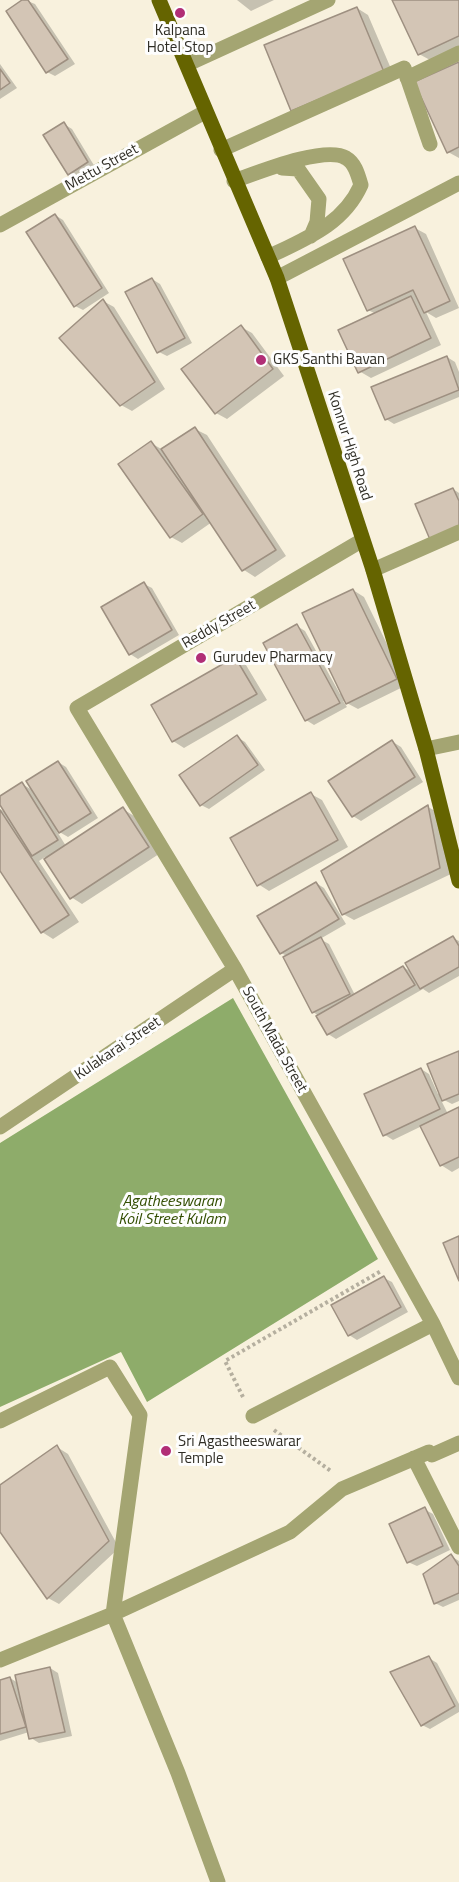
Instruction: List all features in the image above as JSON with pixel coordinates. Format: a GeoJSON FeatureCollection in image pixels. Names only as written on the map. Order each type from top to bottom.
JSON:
{"type":"FeatureCollection","features":[{"type":"Feature","properties":{"kind":"main road","name":"Konnur High Road"},"geometry":{"type":"LineString","coordinates":[[159,0],[188,64],[204,112],[277,278],[361,541],[373,570],[426,749],[459,881]]}},
{"type":"Feature","properties":{"kind":"street"},"geometry":{"type":"LineString","coordinates":[[188,64],[328,0]]}},
{"type":"Feature","properties":{"kind":"street"},"geometry":{"type":"LineString","coordinates":[[407,78],[459,53]]}},
{"type":"Feature","properties":{"kind":"street"},"geometry":{"type":"LineString","coordinates":[[221,150],[404,68],[430,144]]}},
{"type":"Feature","properties":{"kind":"street","name":"Mettu Street"},"geometry":{"type":"LineString","coordinates":[[0,225],[204,112]]}},
{"type":"Feature","properties":{"kind":"street"},"geometry":{"type":"LineString","coordinates":[[234,181],[273,167],[337,154],[348,159],[356,170],[361,185],[355,199],[329,227],[268,257]]}},
{"type":"Feature","properties":{"kind":"street"},"geometry":{"type":"LineString","coordinates":[[273,167],[298,169],[319,199],[317,222],[311,236]]}},
{"type":"Feature","properties":{"kind":"street"},"geometry":{"type":"LineString","coordinates":[[277,278],[459,183]]}},
{"type":"Feature","properties":{"kind":"street"},"geometry":{"type":"LineString","coordinates":[[373,570],[459,532]]}},
{"type":"Feature","properties":{"kind":"street","name":"Reddy Street"},"geometry":{"type":"LineString","coordinates":[[77,708],[361,541]]}},
{"type":"Feature","properties":{"kind":"street","name":"South Mada Street"},"geometry":{"type":"LineString","coordinates":[[77,708],[235,969],[433,1324],[459,1378]]}},
{"type":"Feature","properties":{"kind":"street"},"geometry":{"type":"LineString","coordinates":[[426,749],[459,742]]}},
{"type":"Feature","properties":{"kind":"street","name":"Kulakarai Street"},"geometry":{"type":"LineString","coordinates":[[0,1127],[235,969]]}},
{"type":"Feature","properties":{"kind":"street"},"geometry":{"type":"LineString","coordinates":[[253,1416],[433,1324]]}},
{"type":"Feature","properties":{"kind":"street"},"geometry":{"type":"LineString","coordinates":[[0,1421],[110,1367],[140,1415],[112,1614],[178,1773],[218,1882]]}},
{"type":"Feature","properties":{"kind":"street"},"geometry":{"type":"LineString","coordinates":[[0,1660],[112,1614],[291,1532],[342,1489],[429,1452],[432,1455],[459,1443]]}},
{"type":"Feature","properties":{"kind":"street"},"geometry":{"type":"LineString","coordinates":[[414,1458],[459,1546]]}},
{"type":"Feature","properties":{"kind":"water","name":"Agatheeswaran Koil Street Kulam"},"geometry":{"type":"Polygon","coordinates":[[[233,998],[378,1259],[147,1402],[121,1352],[0,1407],[0,1143],[233,998]]]}},
{"type":"Feature","properties":{"kind":"building"},"geometry":{"type":"Polygon","coordinates":[[[22,0],[28,0],[68,59],[46,73],[6,11],[22,0]]]}},
{"type":"Feature","properties":{"kind":"building"},"geometry":{"type":"Polygon","coordinates":[[[392,0],[459,0],[459,36],[418,55],[392,0]]]}},
{"type":"Feature","properties":{"kind":"building"},"geometry":{"type":"Polygon","coordinates":[[[357,7],[384,72],[291,111],[264,45],[357,7]]]}},
{"type":"Feature","properties":{"kind":"building"},"geometry":{"type":"Polygon","coordinates":[[[459,62],[459,147],[447,153],[414,82],[459,62]]]}},
{"type":"Feature","properties":{"kind":"building"},"geometry":{"type":"Polygon","coordinates":[[[0,69],[10,83],[0,90],[0,69]]]}},
{"type":"Feature","properties":{"kind":"building"},"geometry":{"type":"Polygon","coordinates":[[[64,122],[88,162],[68,175],[43,135],[64,122]]]}},
{"type":"Feature","properties":{"kind":"building"},"geometry":{"type":"Polygon","coordinates":[[[55,214],[102,288],[74,307],[26,232],[55,214]]]}},
{"type":"Feature","properties":{"kind":"building"},"geometry":{"type":"Polygon","coordinates":[[[415,226],[450,301],[424,313],[413,290],[367,311],[343,259],[415,226]]]}},
{"type":"Feature","properties":{"kind":"building"},"geometry":{"type":"Polygon","coordinates":[[[152,278],[185,338],[157,353],[125,292],[152,278]]]}},
{"type":"Feature","properties":{"kind":"building"},"geometry":{"type":"Polygon","coordinates":[[[411,296],[431,338],[358,373],[338,330],[411,296]]]}},
{"type":"Feature","properties":{"kind":"building"},"geometry":{"type":"Polygon","coordinates":[[[103,299],[155,382],[120,406],[59,338],[103,299]]]}},
{"type":"Feature","properties":{"kind":"building"},"geometry":{"type":"Polygon","coordinates":[[[241,325],[273,369],[215,414],[181,369],[241,325]]]}},
{"type":"Feature","properties":{"kind":"building"},"geometry":{"type":"Polygon","coordinates":[[[447,356],[459,390],[385,420],[371,387],[447,356]]]}},
{"type":"Feature","properties":{"kind":"building"},"geometry":{"type":"Polygon","coordinates":[[[195,427],[276,550],[242,571],[161,449],[195,427]]]}},
{"type":"Feature","properties":{"kind":"building"},"geometry":{"type":"Polygon","coordinates":[[[151,441],[203,514],[170,538],[118,464],[151,441]]]}},
{"type":"Feature","properties":{"kind":"building"},"geometry":{"type":"Polygon","coordinates":[[[453,488],[459,501],[459,530],[431,542],[415,504],[453,488]]]}},
{"type":"Feature","properties":{"kind":"building"},"geometry":{"type":"Polygon","coordinates":[[[144,582],[172,630],[129,655],[101,607],[144,582]]]}},
{"type":"Feature","properties":{"kind":"building"},"geometry":{"type":"Polygon","coordinates":[[[353,589],[397,679],[346,704],[302,613],[353,589]]]}},
{"type":"Feature","properties":{"kind":"building"},"geometry":{"type":"Polygon","coordinates":[[[297,624],[340,703],[305,721],[263,643],[297,624]]]}},
{"type":"Feature","properties":{"kind":"building"},"geometry":{"type":"Polygon","coordinates":[[[235,657],[257,694],[172,742],[151,705],[235,657]]]}},
{"type":"Feature","properties":{"kind":"building"},"geometry":{"type":"Polygon","coordinates":[[[237,735],[258,765],[200,806],[179,775],[237,735]]]}},
{"type":"Feature","properties":{"kind":"building"},"geometry":{"type":"Polygon","coordinates":[[[392,740],[415,777],[352,817],[328,781],[392,740]]]}},
{"type":"Feature","properties":{"kind":"building"},"geometry":{"type":"Polygon","coordinates":[[[58,761],[91,813],[59,833],[26,781],[58,761]]]}},
{"type":"Feature","properties":{"kind":"building"},"geometry":{"type":"Polygon","coordinates":[[[22,782],[58,840],[32,856],[0,805],[0,796],[22,782]]]}},
{"type":"Feature","properties":{"kind":"building"},"geometry":{"type":"Polygon","coordinates":[[[311,792],[338,840],[257,886],[230,838],[311,792]]]}},
{"type":"Feature","properties":{"kind":"building"},"geometry":{"type":"Polygon","coordinates":[[[428,805],[440,868],[342,915],[321,871],[428,805]]]}},
{"type":"Feature","properties":{"kind":"building"},"geometry":{"type":"Polygon","coordinates":[[[123,807],[149,847],[70,899],[44,859],[123,807]]]}},
{"type":"Feature","properties":{"kind":"building"},"geometry":{"type":"Polygon","coordinates":[[[0,810],[69,915],[41,933],[0,871],[0,810]]]}},
{"type":"Feature","properties":{"kind":"building"},"geometry":{"type":"Polygon","coordinates":[[[316,882],[339,919],[280,954],[257,916],[316,882]]]}},
{"type":"Feature","properties":{"kind":"building"},"geometry":{"type":"Polygon","coordinates":[[[453,936],[459,946],[459,967],[420,989],[405,963],[453,936]]]}},
{"type":"Feature","properties":{"kind":"building"},"geometry":{"type":"Polygon","coordinates":[[[321,937],[350,994],[312,1013],[283,957],[321,937]]]}},
{"type":"Feature","properties":{"kind":"building"},"geometry":{"type":"Polygon","coordinates":[[[403,966],[415,985],[327,1035],[316,1016],[403,966]]]}},
{"type":"Feature","properties":{"kind":"building"},"geometry":{"type":"Polygon","coordinates":[[[459,1051],[459,1094],[442,1101],[427,1064],[459,1051]]]}},
{"type":"Feature","properties":{"kind":"building"},"geometry":{"type":"Polygon","coordinates":[[[421,1068],[440,1109],[383,1136],[364,1094],[421,1068]]]}},
{"type":"Feature","properties":{"kind":"building"},"geometry":{"type":"Polygon","coordinates":[[[459,1107],[459,1157],[440,1166],[420,1126],[459,1107]]]}},
{"type":"Feature","properties":{"kind":"building"},"geometry":{"type":"Polygon","coordinates":[[[459,1236],[459,1281],[443,1243],[459,1236]]]}},
{"type":"Feature","properties":{"kind":"building"},"geometry":{"type":"Polygon","coordinates":[[[384,1276],[401,1307],[348,1336],[331,1305],[384,1276]]]}},
{"type":"Feature","properties":{"kind":"building"},"geometry":{"type":"Polygon","coordinates":[[[57,1445],[109,1541],[47,1599],[0,1532],[0,1485],[57,1445]]]}},
{"type":"Feature","properties":{"kind":"building"},"geometry":{"type":"Polygon","coordinates":[[[425,1507],[443,1546],[407,1563],[389,1524],[425,1507]]]}},
{"type":"Feature","properties":{"kind":"building"},"geometry":{"type":"Polygon","coordinates":[[[451,1554],[459,1566],[459,1593],[434,1604],[423,1574],[451,1554]]]}},
{"type":"Feature","properties":{"kind":"building"},"geometry":{"type":"Polygon","coordinates":[[[429,1656],[455,1706],[421,1726],[390,1672],[429,1656]]]}},
{"type":"Feature","properties":{"kind":"building"},"geometry":{"type":"Polygon","coordinates":[[[50,1667],[65,1732],[29,1739],[15,1675],[50,1667]]]}},
{"type":"Feature","properties":{"kind":"building"},"geometry":{"type":"Polygon","coordinates":[[[10,1677],[26,1727],[0,1734],[0,1680],[10,1677]]]}},
{"type":"Feature","properties":{"kind":"place","name":"Kalpana Hotel Stop"},"geometry":{"type":"Point","coordinates":[180,13]}},
{"type":"Feature","properties":{"kind":"place","name":"GKS Santhi Bavan"},"geometry":{"type":"Point","coordinates":[261,360]}},
{"type":"Feature","properties":{"kind":"place","name":"Gurudev Pharmacy"},"geometry":{"type":"Point","coordinates":[201,658]}},
{"type":"Feature","properties":{"kind":"place","name":"Sri Agastheeswarar Temple"},"geometry":{"type":"Point","coordinates":[166,1451]}}]}
